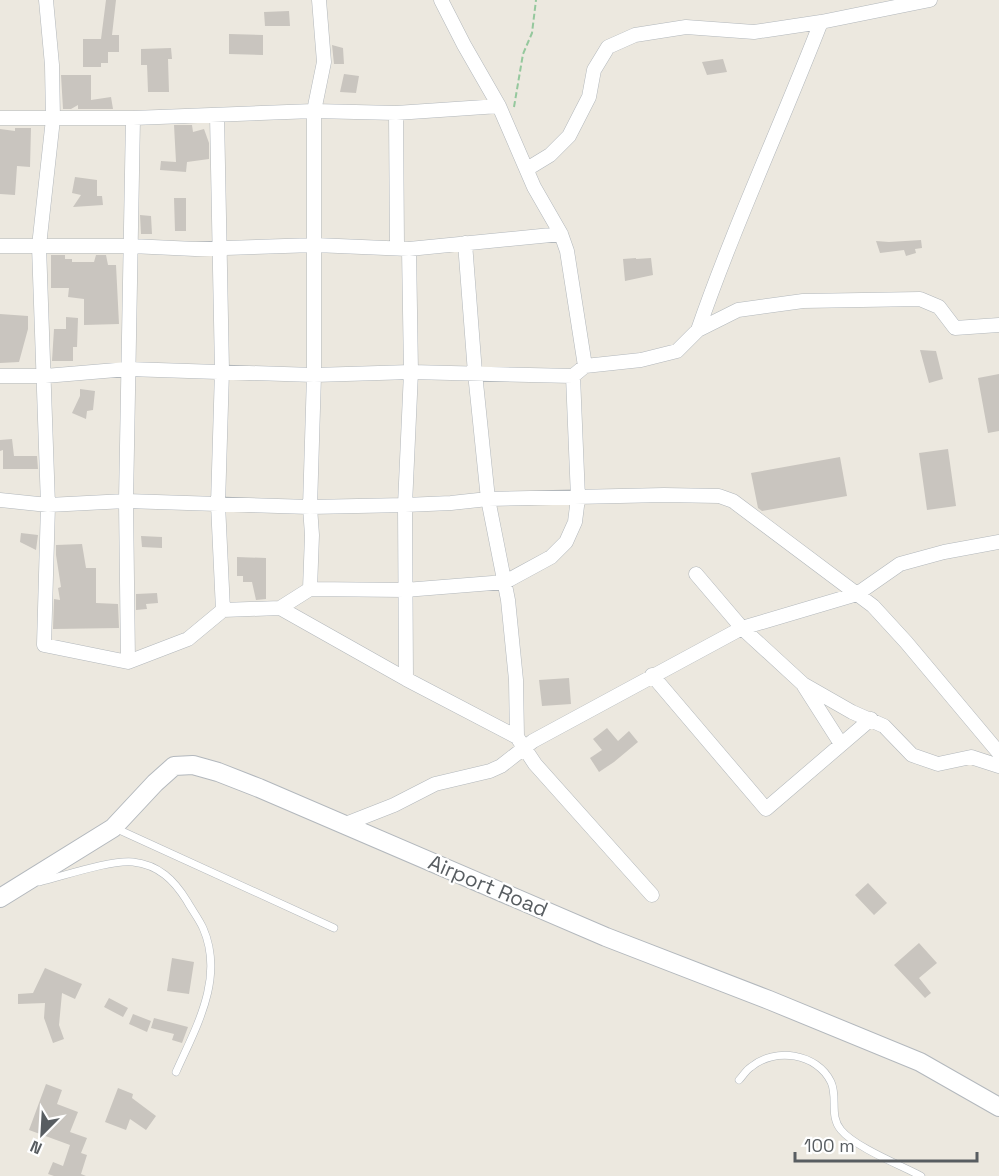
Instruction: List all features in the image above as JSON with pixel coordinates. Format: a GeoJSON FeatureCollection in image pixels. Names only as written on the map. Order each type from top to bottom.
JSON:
{"type":"FeatureCollection","features":[{"type":"Feature","properties":{"kind":"street"},"geometry":{"type":"LineString","coordinates":[[46,0],[52,65],[53,119],[39,246],[48,505],[44,645],[128,662],[188,639],[224,610],[280,608],[310,589],[405,590],[505,582],[551,557],[566,542],[575,522],[578,498],[573,376]]}},
{"type":"Feature","properties":{"kind":"street"},"geometry":{"type":"LineString","coordinates":[[310,589],[314,375],[314,111],[324,62],[319,0]]}},
{"type":"Feature","properties":{"kind":"street"},"geometry":{"type":"LineString","coordinates":[[441,0],[499,106],[534,187],[561,234],[567,251],[585,366]]}},
{"type":"Feature","properties":{"kind":"street"},"geometry":{"type":"LineString","coordinates":[[527,169],[550,155],[569,136],[589,97],[594,70],[608,47],[635,35],[686,27],[754,32],[821,22],[930,0]]}},
{"type":"Feature","properties":{"kind":"street"},"geometry":{"type":"LineString","coordinates":[[698,330],[718,273],[783,120],[821,22]]}},
{"type":"Feature","properties":{"kind":"street"},"geometry":{"type":"LineString","coordinates":[[0,118],[133,118],[314,111],[396,113],[499,106]]}},
{"type":"Feature","properties":{"kind":"street"},"geometry":{"type":"LineString","coordinates":[[396,113],[411,372],[405,505],[406,679]]}},
{"type":"Feature","properties":{"kind":"street"},"geometry":{"type":"LineString","coordinates":[[218,115],[222,371],[218,504],[224,610]]}},
{"type":"Feature","properties":{"kind":"street"},"geometry":{"type":"LineString","coordinates":[[128,662],[126,501],[133,118]]}},
{"type":"Feature","properties":{"kind":"street"},"geometry":{"type":"LineString","coordinates":[[0,246],[131,246],[195,249],[315,245],[403,248],[561,234]]}},
{"type":"Feature","properties":{"kind":"street"},"geometry":{"type":"LineString","coordinates":[[465,243],[488,499],[505,582],[516,680],[520,742]]}},
{"type":"Feature","properties":{"kind":"street"},"geometry":{"type":"LineString","coordinates":[[0,376],[45,376],[128,369],[314,375],[411,372],[573,376],[585,366],[641,360],[677,351],[698,330],[738,310],[803,301],[920,299],[939,307],[955,328],[999,325]]}},
{"type":"Feature","properties":{"kind":"street"},"geometry":{"type":"LineString","coordinates":[[0,500],[48,505],[126,501],[310,507],[451,503],[488,499],[719,496],[733,501],[873,606],[999,753]]}},
{"type":"Feature","properties":{"kind":"street"},"geometry":{"type":"LineString","coordinates":[[343,825],[394,805],[435,784],[490,771],[501,766],[520,742],[742,628],[857,594],[900,564],[944,552],[999,542]]}},
{"type":"Feature","properties":{"kind":"street"},"geometry":{"type":"LineString","coordinates":[[696,574],[742,628],[803,684],[852,712],[884,726],[912,755],[938,764],[971,757],[999,766]]}},
{"type":"Feature","properties":{"kind":"street"},"geometry":{"type":"LineString","coordinates":[[280,608],[520,742],[652,895]]}},
{"type":"Feature","properties":{"kind":"street"},"geometry":{"type":"LineString","coordinates":[[652,675],[765,809],[871,719]]}},
{"type":"Feature","properties":{"kind":"street"},"geometry":{"type":"LineString","coordinates":[[803,684],[841,744]]}},
{"type":"Feature","properties":{"kind":"street","name":"Airport Road"},"geometry":{"type":"LineString","coordinates":[[0,898],[113,828],[174,766],[193,765],[260,788],[606,937],[920,1062],[999,1107]]}},
{"type":"Feature","properties":{"kind":"lane"},"geometry":{"type":"LineString","coordinates":[[113,828],[334,927]]}},
{"type":"Feature","properties":{"kind":"lane"},"geometry":{"type":"LineString","coordinates":[[22,886],[116,863],[131,862],[145,864],[171,879],[203,928],[210,950],[212,973],[209,995],[176,1072]]}},
{"type":"Feature","properties":{"kind":"lane"},"geometry":{"type":"LineString","coordinates":[[739,1080],[750,1067],[765,1058],[782,1055],[798,1056],[812,1062],[825,1072],[832,1084],[833,1113],[839,1129],[851,1140],[921,1176]]}},
{"type":"Feature","properties":{"kind":"path"},"geometry":{"type":"LineString","coordinates":[[510,131],[523,54],[532,33],[536,0]]}},
{"type":"Feature","properties":{"kind":"building"},"geometry":{"type":"Polygon","coordinates":[[[106,0],[116,0],[112,35],[119,35],[119,52],[108,52],[108,63],[101,63],[101,67],[83,67],[83,39],[101,39],[106,0]]]}},
{"type":"Feature","properties":{"kind":"building"},"geometry":{"type":"Polygon","coordinates":[[[289,11],[290,26],[265,26],[264,12],[289,11]]]}},
{"type":"Feature","properties":{"kind":"building"},"geometry":{"type":"Polygon","coordinates":[[[229,34],[263,35],[263,55],[229,54],[229,34]]]}},
{"type":"Feature","properties":{"kind":"building"},"geometry":{"type":"Polygon","coordinates":[[[332,45],[343,48],[344,64],[334,64],[332,45]]]}},
{"type":"Feature","properties":{"kind":"building"},"geometry":{"type":"Polygon","coordinates":[[[171,48],[172,59],[168,59],[169,92],[148,92],[147,65],[141,65],[141,49],[171,48]]]}},
{"type":"Feature","properties":{"kind":"building"},"geometry":{"type":"Polygon","coordinates":[[[723,59],[727,72],[707,75],[702,62],[723,59]]]}},
{"type":"Feature","properties":{"kind":"building"},"geometry":{"type":"Polygon","coordinates":[[[344,74],[359,76],[356,93],[340,92],[344,74]]]}},
{"type":"Feature","properties":{"kind":"building"},"geometry":{"type":"Polygon","coordinates":[[[61,75],[91,75],[91,100],[111,97],[113,109],[78,109],[78,105],[71,109],[63,109],[61,75]]]}},
{"type":"Feature","properties":{"kind":"building"},"geometry":{"type":"Polygon","coordinates":[[[174,125],[192,125],[193,132],[204,129],[209,143],[209,159],[187,162],[186,172],[160,170],[161,161],[176,162],[174,125]]]}},
{"type":"Feature","properties":{"kind":"building"},"geometry":{"type":"Polygon","coordinates":[[[15,128],[31,128],[30,167],[17,166],[15,195],[0,194],[0,129],[15,131],[15,128]]]}},
{"type":"Feature","properties":{"kind":"building"},"geometry":{"type":"Polygon","coordinates":[[[75,177],[97,180],[97,196],[102,196],[103,205],[73,207],[81,195],[72,193],[75,177]]]}},
{"type":"Feature","properties":{"kind":"building"},"geometry":{"type":"Polygon","coordinates":[[[174,198],[186,198],[186,231],[175,231],[174,198]]]}},
{"type":"Feature","properties":{"kind":"building"},"geometry":{"type":"Polygon","coordinates":[[[140,215],[151,216],[152,234],[141,234],[140,215]]]}},
{"type":"Feature","properties":{"kind":"building"},"geometry":{"type":"Polygon","coordinates":[[[921,240],[922,248],[915,249],[916,253],[906,256],[904,250],[880,253],[876,241],[889,242],[921,240]]]}},
{"type":"Feature","properties":{"kind":"building"},"geometry":{"type":"Polygon","coordinates":[[[51,255],[65,255],[65,259],[72,259],[72,262],[94,262],[96,255],[106,255],[108,265],[116,265],[119,324],[84,325],[84,299],[68,297],[69,288],[51,288],[51,255]]]}},
{"type":"Feature","properties":{"kind":"building"},"geometry":{"type":"Polygon","coordinates":[[[651,258],[653,275],[625,281],[623,259],[651,258]]]}},
{"type":"Feature","properties":{"kind":"building"},"geometry":{"type":"Polygon","coordinates":[[[0,314],[28,316],[28,329],[19,362],[0,363],[0,314]]]}},
{"type":"Feature","properties":{"kind":"building"},"geometry":{"type":"Polygon","coordinates":[[[66,317],[78,318],[77,347],[73,347],[73,361],[52,361],[54,329],[66,329],[66,317]]]}},
{"type":"Feature","properties":{"kind":"building"},"geometry":{"type":"Polygon","coordinates":[[[920,350],[936,351],[943,379],[929,383],[920,350]]]}},
{"type":"Feature","properties":{"kind":"building"},"geometry":{"type":"Polygon","coordinates":[[[999,374],[999,431],[988,433],[978,378],[999,374]]]}},
{"type":"Feature","properties":{"kind":"building"},"geometry":{"type":"Polygon","coordinates":[[[80,389],[95,391],[93,410],[87,411],[86,419],[72,413],[80,396],[80,389]]]}},
{"type":"Feature","properties":{"kind":"building"},"geometry":{"type":"Polygon","coordinates":[[[12,439],[14,456],[37,456],[38,469],[3,469],[3,450],[0,451],[0,440],[12,439]]]}},
{"type":"Feature","properties":{"kind":"building"},"geometry":{"type":"Polygon","coordinates":[[[948,449],[956,506],[927,510],[919,453],[948,449]]]}},
{"type":"Feature","properties":{"kind":"building"},"geometry":{"type":"Polygon","coordinates":[[[840,457],[847,496],[762,511],[758,508],[751,473],[840,457]]]}},
{"type":"Feature","properties":{"kind":"building"},"geometry":{"type":"Polygon","coordinates":[[[21,533],[38,535],[36,550],[20,542],[21,533]]]}},
{"type":"Feature","properties":{"kind":"building"},"geometry":{"type":"Polygon","coordinates":[[[141,536],[162,537],[162,548],[142,547],[141,536]]]}},
{"type":"Feature","properties":{"kind":"building"},"geometry":{"type":"Polygon","coordinates":[[[82,544],[86,568],[96,568],[96,603],[118,604],[119,628],[53,629],[54,599],[60,600],[58,588],[61,587],[56,545],[82,544]]]}},
{"type":"Feature","properties":{"kind":"building"},"geometry":{"type":"Polygon","coordinates":[[[237,557],[266,558],[266,599],[256,600],[252,582],[243,582],[243,576],[237,576],[237,557]]]}},
{"type":"Feature","properties":{"kind":"building"},"geometry":{"type":"Polygon","coordinates":[[[157,593],[158,603],[146,604],[147,609],[136,610],[136,594],[157,593]]]}},
{"type":"Feature","properties":{"kind":"building"},"geometry":{"type":"Polygon","coordinates":[[[569,678],[571,704],[542,706],[539,680],[569,678]]]}},
{"type":"Feature","properties":{"kind":"building"},"geometry":{"type":"Polygon","coordinates":[[[607,728],[618,741],[629,731],[638,742],[599,772],[590,758],[602,750],[593,739],[607,728]]]}},
{"type":"Feature","properties":{"kind":"building"},"geometry":{"type":"Polygon","coordinates":[[[868,883],[887,903],[874,915],[855,895],[868,883]]]}},
{"type":"Feature","properties":{"kind":"building"},"geometry":{"type":"Polygon","coordinates":[[[919,943],[937,963],[919,978],[931,993],[925,998],[894,965],[919,943]]]}},
{"type":"Feature","properties":{"kind":"building"},"geometry":{"type":"Polygon","coordinates":[[[172,958],[194,962],[189,994],[167,991],[172,958]]]}},
{"type":"Feature","properties":{"kind":"building"},"geometry":{"type":"Polygon","coordinates":[[[45,968],[82,984],[75,999],[62,993],[59,1025],[64,1039],[53,1043],[44,1018],[45,1003],[18,1004],[18,994],[33,993],[45,968]]]}},
{"type":"Feature","properties":{"kind":"building"},"geometry":{"type":"Polygon","coordinates":[[[109,998],[128,1008],[123,1017],[104,1007],[109,998]]]}},
{"type":"Feature","properties":{"kind":"building"},"geometry":{"type":"Polygon","coordinates":[[[133,1014],[151,1021],[147,1032],[129,1024],[133,1014]]]}},
{"type":"Feature","properties":{"kind":"building"},"geometry":{"type":"Polygon","coordinates":[[[154,1018],[188,1027],[182,1043],[172,1040],[174,1034],[151,1028],[154,1018]]]}},
{"type":"Feature","properties":{"kind":"building"},"geometry":{"type":"Polygon","coordinates":[[[46,1084],[62,1090],[57,1104],[78,1112],[70,1132],[87,1138],[81,1153],[87,1155],[81,1174],[86,1176],[48,1174],[53,1162],[63,1166],[70,1145],[29,1130],[46,1084]]]}},
{"type":"Feature","properties":{"kind":"building"},"geometry":{"type":"Polygon","coordinates":[[[118,1088],[133,1094],[132,1098],[156,1116],[146,1130],[130,1119],[126,1130],[105,1122],[118,1088]]]}}]}
